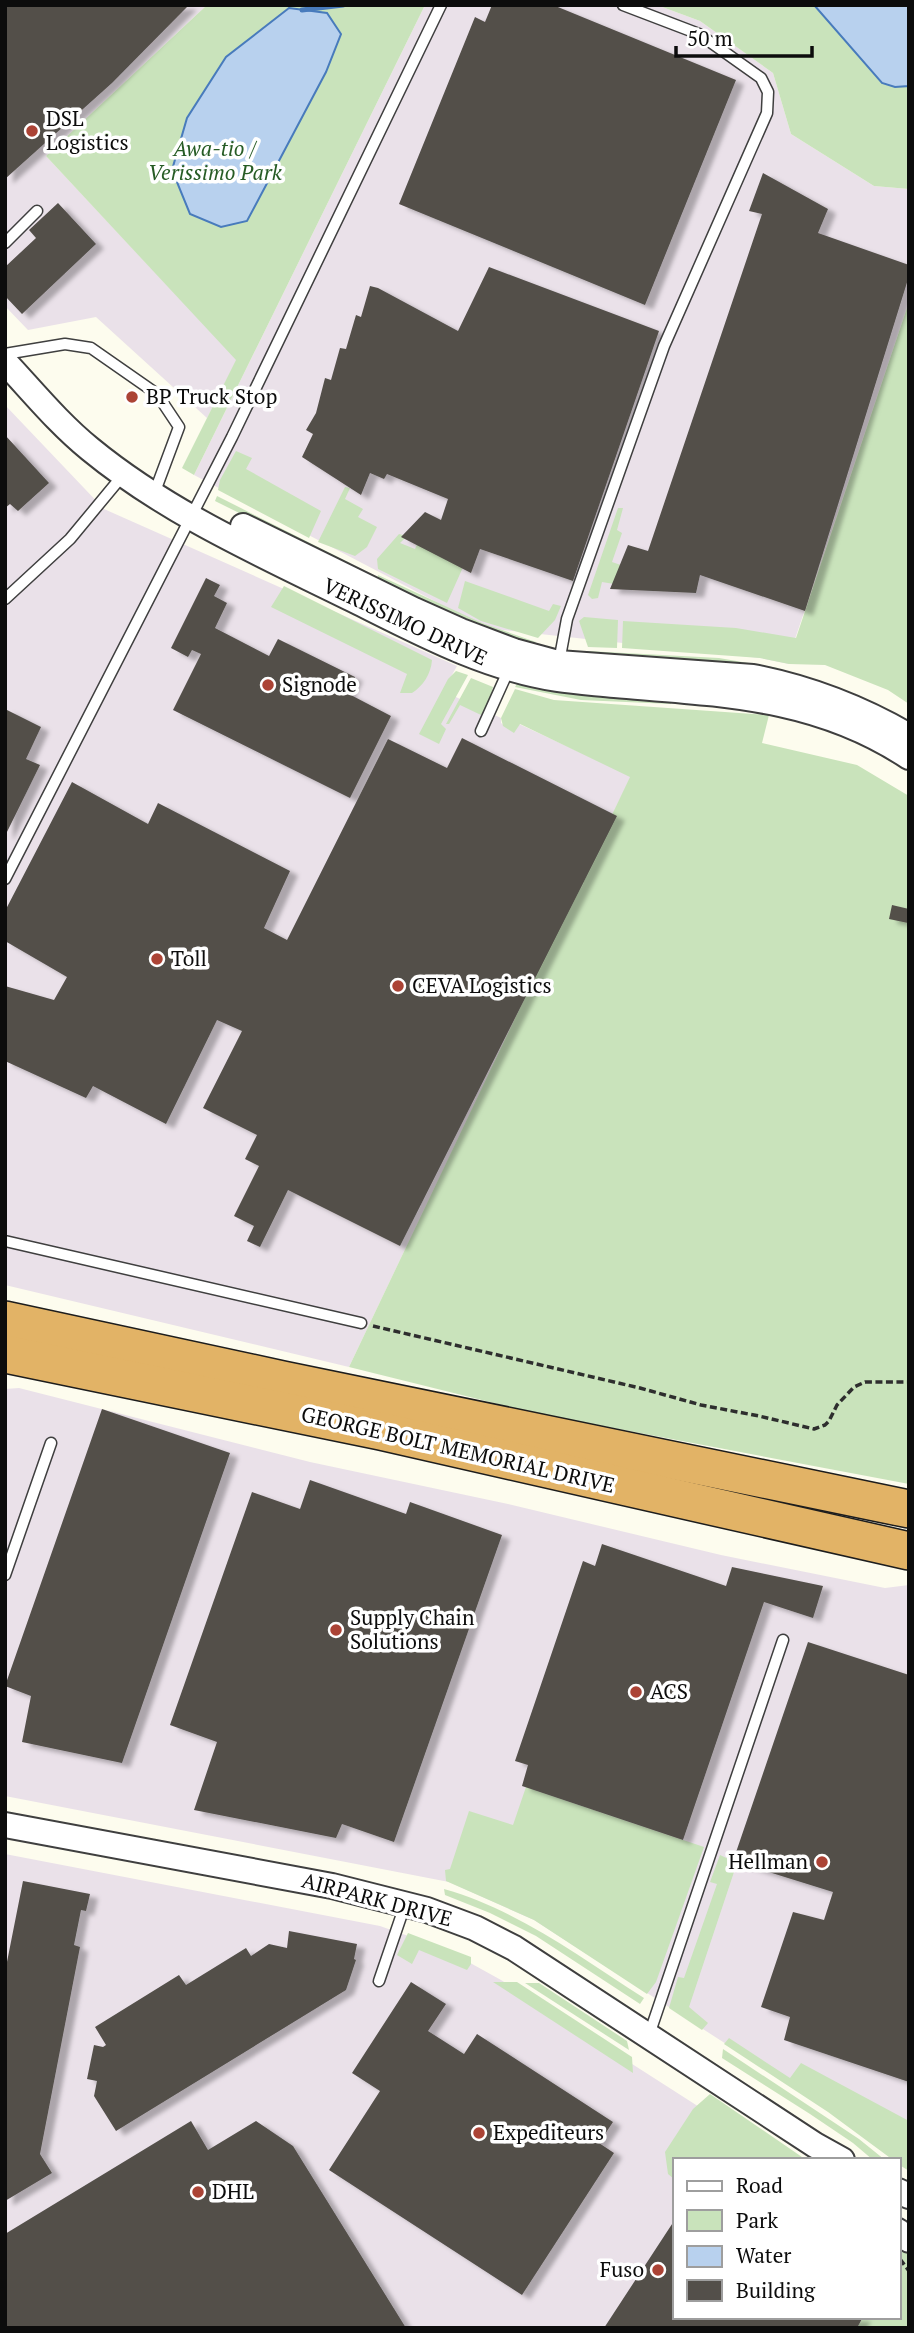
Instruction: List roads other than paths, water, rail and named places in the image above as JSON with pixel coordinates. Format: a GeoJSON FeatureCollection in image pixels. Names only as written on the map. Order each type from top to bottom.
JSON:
{"type":"FeatureCollection","features":[{"type":"Feature","properties":{"kind":"highway","name":"GEORGE BOLT MEMORIAL DRIVE"},"geometry":{"type":"LineString","coordinates":[[5,1320],[296,1383],[909,1509]]}},
{"type":"Feature","properties":{"kind":"highway","name":"GEORGE BOLT MEMORIAL DRIVE"},"geometry":{"type":"LineString","coordinates":[[5,1354],[380,1432],[909,1551]]}},
{"type":"Feature","properties":{"kind":"street","name":"VERISSIMO DRIVE"},"geometry":{"type":"LineString","coordinates":[[5,362],[88,447],[123,475],[429,637],[477,659],[509,668],[754,677],[782,682],[839,700],[909,736]]}},
{"type":"Feature","properties":{"kind":"street","name":"VERISSIMO DRIVE"},"geometry":{"type":"LineString","coordinates":[[193,511],[461,631],[558,671],[788,704],[824,714],[866,732],[909,757]]}},
{"type":"Feature","properties":{"kind":"street","name":"AIRPARK DRIVE"},"geometry":{"type":"LineString","coordinates":[[5,1825],[332,1886],[405,1904],[463,1923],[494,1938],[648,2035],[822,2152]]}},
{"type":"Feature","properties":{"kind":"lane"},"geometry":{"type":"LineString","coordinates":[[5,879],[232,437],[442,5]]}},
{"type":"Feature","properties":{"kind":"lane"},"geometry":{"type":"LineString","coordinates":[[558,671],[567,618],[664,346],[768,103],[768,92],[761,78],[699,34],[623,5]]}},
{"type":"Feature","properties":{"kind":"lane"},"geometry":{"type":"LineString","coordinates":[[5,243],[37,211]]}},
{"type":"Feature","properties":{"kind":"lane"},"geometry":{"type":"LineString","coordinates":[[5,354],[65,345],[92,348],[157,394],[179,427],[155,491]]}},
{"type":"Feature","properties":{"kind":"lane"},"geometry":{"type":"LineString","coordinates":[[5,598],[70,539],[123,475]]}},
{"type":"Feature","properties":{"kind":"lane"},"geometry":{"type":"LineString","coordinates":[[481,731],[509,668]]}},
{"type":"Feature","properties":{"kind":"lane"},"geometry":{"type":"LineString","coordinates":[[5,1241],[361,1323]]}},
{"type":"Feature","properties":{"kind":"lane"},"geometry":{"type":"LineString","coordinates":[[5,1575],[51,1443]]}},
{"type":"Feature","properties":{"kind":"lane"},"geometry":{"type":"LineString","coordinates":[[648,2035],[783,1640]]}},
{"type":"Feature","properties":{"kind":"lane"},"geometry":{"type":"LineString","coordinates":[[379,1981],[405,1904]]}},
{"type":"Feature","properties":{"kind":"water"},"geometry":{"type":"Polygon","coordinates":[[[814,5],[909,5],[909,86],[895,87],[882,83],[814,5]]]}},
{"type":"Feature","properties":{"kind":"water"},"geometry":{"type":"Polygon","coordinates":[[[289,8],[327,13],[341,34],[326,72],[247,221],[221,227],[190,214],[172,170],[187,118],[226,57],[289,8]]]}},
{"type":"Feature","properties":{"kind":"waterway"},"geometry":{"type":"LineString","coordinates":[[302,10],[343,5]]}},
{"type":"Feature","properties":{"kind":"place","name":"DSL Logistics"},"geometry":{"type":"Point","coordinates":[32,131]}},
{"type":"Feature","properties":{"kind":"place","name":"BP Truck Stop"},"geometry":{"type":"Point","coordinates":[132,397]}},
{"type":"Feature","properties":{"kind":"place","name":"Signode"},"geometry":{"type":"Point","coordinates":[268,685]}},
{"type":"Feature","properties":{"kind":"place","name":"Toll"},"geometry":{"type":"Point","coordinates":[157,959]}},
{"type":"Feature","properties":{"kind":"place","name":"CEVA Logistics"},"geometry":{"type":"Point","coordinates":[398,986]}},
{"type":"Feature","properties":{"kind":"place","name":"Supply Chain Solutions"},"geometry":{"type":"Point","coordinates":[336,1630]}},
{"type":"Feature","properties":{"kind":"place","name":"ACS"},"geometry":{"type":"Point","coordinates":[636,1692]}},
{"type":"Feature","properties":{"kind":"place","name":"Hellman"},"geometry":{"type":"Point","coordinates":[822,1862]}},
{"type":"Feature","properties":{"kind":"place","name":"Expediteurs"},"geometry":{"type":"Point","coordinates":[479,2133]}},
{"type":"Feature","properties":{"kind":"place","name":"DHL"},"geometry":{"type":"Point","coordinates":[198,2192]}},
{"type":"Feature","properties":{"kind":"place","name":"Fuso"},"geometry":{"type":"Point","coordinates":[658,2270]}},
{"type":"Feature","properties":{"kind":"park label","name":"Awa-tio / Verissimo Park"},"geometry":{"type":"Point","coordinates":[215,161]}}]}
